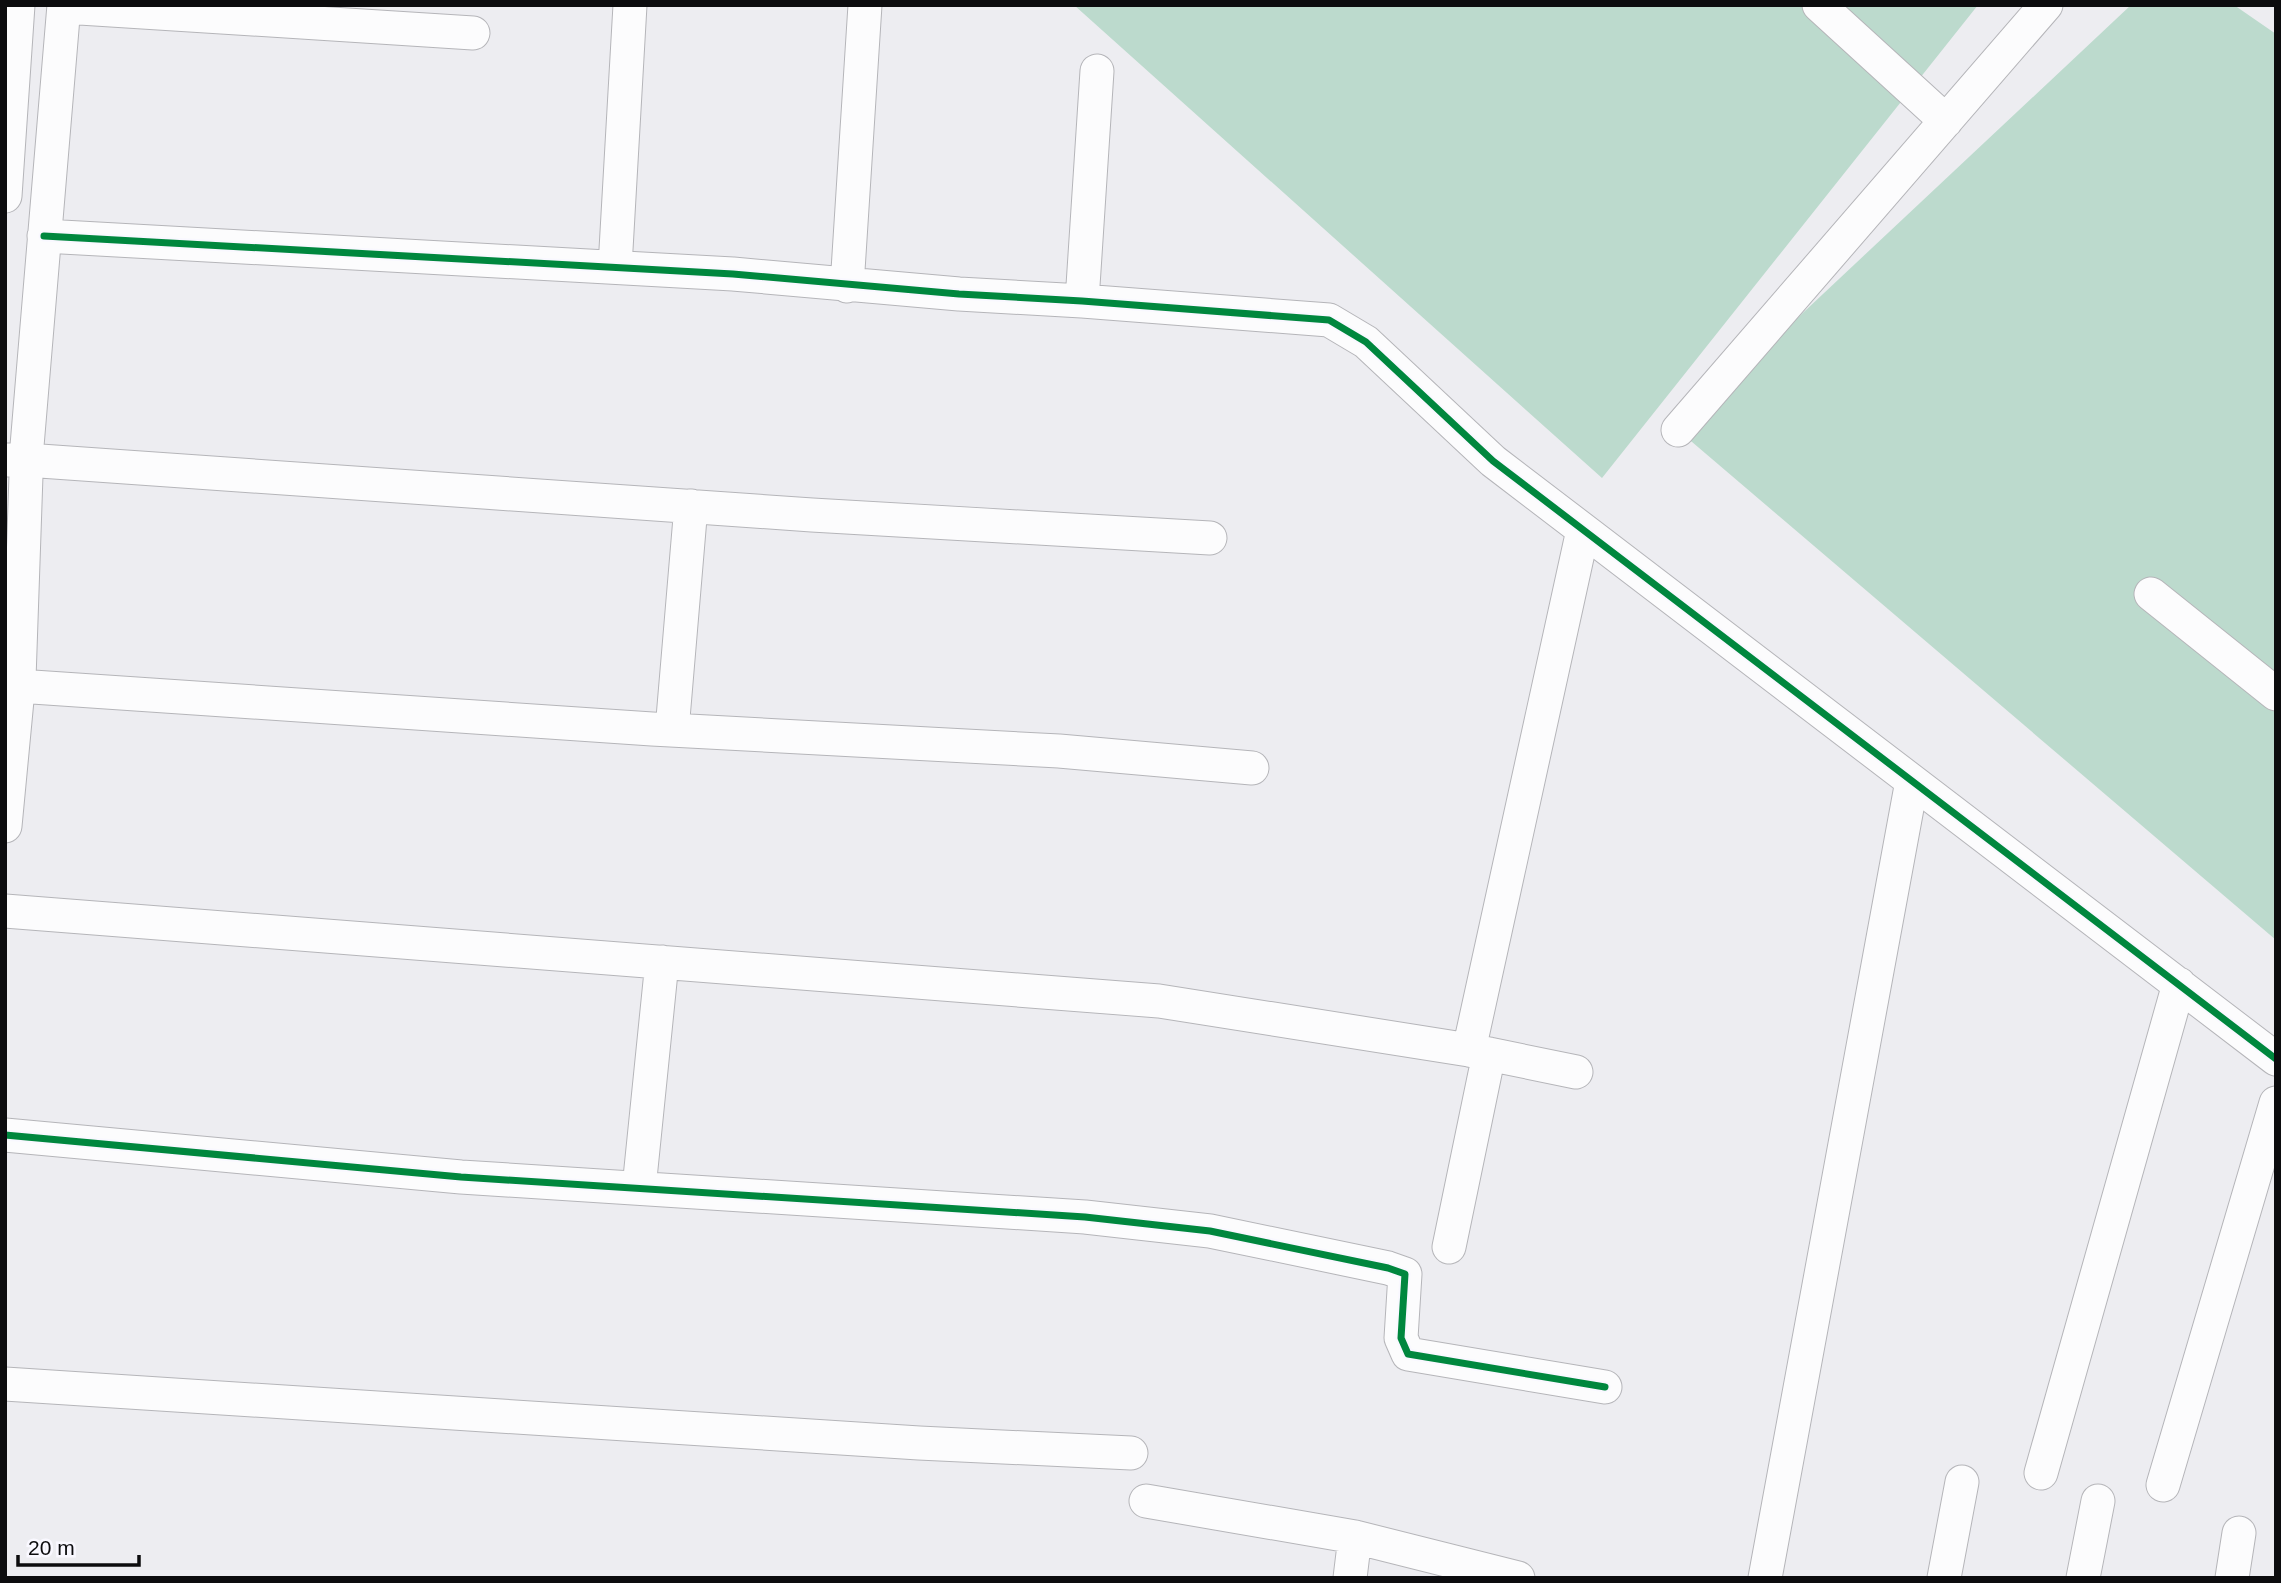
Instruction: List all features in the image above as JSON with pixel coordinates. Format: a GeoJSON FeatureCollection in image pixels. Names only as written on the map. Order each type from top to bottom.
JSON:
{"type":"FeatureCollection","features":[{"type":"Feature","properties":{"kind":"street"},"geometry":{"type":"LineString","coordinates":[[5,196],[8,119],[18,5]]}},
{"type":"Feature","properties":{"kind":"street"},"geometry":{"type":"LineString","coordinates":[[615,267],[630,5]]}},
{"type":"Feature","properties":{"kind":"street"},"geometry":{"type":"LineString","coordinates":[[847,286],[865,5]]}},
{"type":"Feature","properties":{"kind":"street"},"geometry":{"type":"LineString","coordinates":[[1819,5],[1946,121]]}},
{"type":"Feature","properties":{"kind":"street"},"geometry":{"type":"LineString","coordinates":[[5,826],[18,686],[16,460],[44,236],[64,6],[473,33]]}},
{"type":"Feature","properties":{"kind":"street"},"geometry":{"type":"LineString","coordinates":[[1678,430],[1946,121],[2041,7]]}},
{"type":"Feature","properties":{"kind":"street"},"geometry":{"type":"LineString","coordinates":[[1082,301],[1097,71]]}},
{"type":"Feature","properties":{"kind":"street"},"geometry":{"type":"LineString","coordinates":[[44,236],[733,274],[847,286],[1329,320],[1366,342],[1493,461],[2276,1059]]}},
{"type":"Feature","properties":{"kind":"street"},"geometry":{"type":"LineString","coordinates":[[16,460],[1210,538]]}},
{"type":"Feature","properties":{"kind":"street"},"geometry":{"type":"LineString","coordinates":[[672,730],[691,506]]}},
{"type":"Feature","properties":{"kind":"street"},"geometry":{"type":"LineString","coordinates":[[1449,1247],[1479,1052],[1583,530]]}},
{"type":"Feature","properties":{"kind":"street"},"geometry":{"type":"LineString","coordinates":[[2151,594],[2276,694]]}},
{"type":"Feature","properties":{"kind":"street"},"geometry":{"type":"LineString","coordinates":[[18,686],[672,730],[1059,751],[1252,768]]}},
{"type":"Feature","properties":{"kind":"street"},"geometry":{"type":"LineString","coordinates":[[1765,1578],[1912,781]]}},
{"type":"Feature","properties":{"kind":"street"},"geometry":{"type":"LineString","coordinates":[[5,911],[1158,1001],[1479,1052],[1576,1072]]}},
{"type":"Feature","properties":{"kind":"street"},"geometry":{"type":"LineString","coordinates":[[639,1188],[662,962]]}},
{"type":"Feature","properties":{"kind":"street"},"geometry":{"type":"LineString","coordinates":[[2041,1473],[2179,984]]}},
{"type":"Feature","properties":{"kind":"street"},"geometry":{"type":"LineString","coordinates":[[2163,1485],[2276,1103]]}},
{"type":"Feature","properties":{"kind":"street"},"geometry":{"type":"LineString","coordinates":[[5,1135],[461,1177],[1085,1217],[1223,1234],[1388,1268],[1405,1274],[1401,1338],[1408,1354],[1605,1387]]}},
{"type":"Feature","properties":{"kind":"street"},"geometry":{"type":"LineString","coordinates":[[5,1384],[919,1443],[1131,1453]]}},
{"type":"Feature","properties":{"kind":"street"},"geometry":{"type":"LineString","coordinates":[[1944,1578],[1962,1482]]}},
{"type":"Feature","properties":{"kind":"street"},"geometry":{"type":"LineString","coordinates":[[1146,1501],[1355,1537],[1518,1578]]}},
{"type":"Feature","properties":{"kind":"street"},"geometry":{"type":"LineString","coordinates":[[2083,1578],[2098,1501]]}},
{"type":"Feature","properties":{"kind":"street"},"geometry":{"type":"LineString","coordinates":[[2232,1578],[2239,1533]]}},
{"type":"Feature","properties":{"kind":"street"},"geometry":{"type":"LineString","coordinates":[[1350,1578],[1355,1537]]}},
{"type":"Feature","properties":{"kind":"green space"},"geometry":{"type":"Polygon","coordinates":[[[1074,5],[1978,5],[1602,478],[1074,5]]]}},
{"type":"Feature","properties":{"kind":"green space"},"geometry":{"type":"Polygon","coordinates":[[[2131,5],[2234,5],[2276,34],[2276,940],[1678,430],[2131,5]]]}},
{"type":"Feature","properties":{"kind":"cycle path"},"geometry":{"type":"LineString","coordinates":[[44,236],[733,274],[959,294],[1329,320],[1366,342],[1493,461],[2276,1059]]}},
{"type":"Feature","properties":{"kind":"cycle path"},"geometry":{"type":"LineString","coordinates":[[5,1135],[461,1177],[1085,1217],[1210,1231],[1388,1268],[1405,1274],[1401,1338],[1408,1354],[1605,1387]]}}]}
